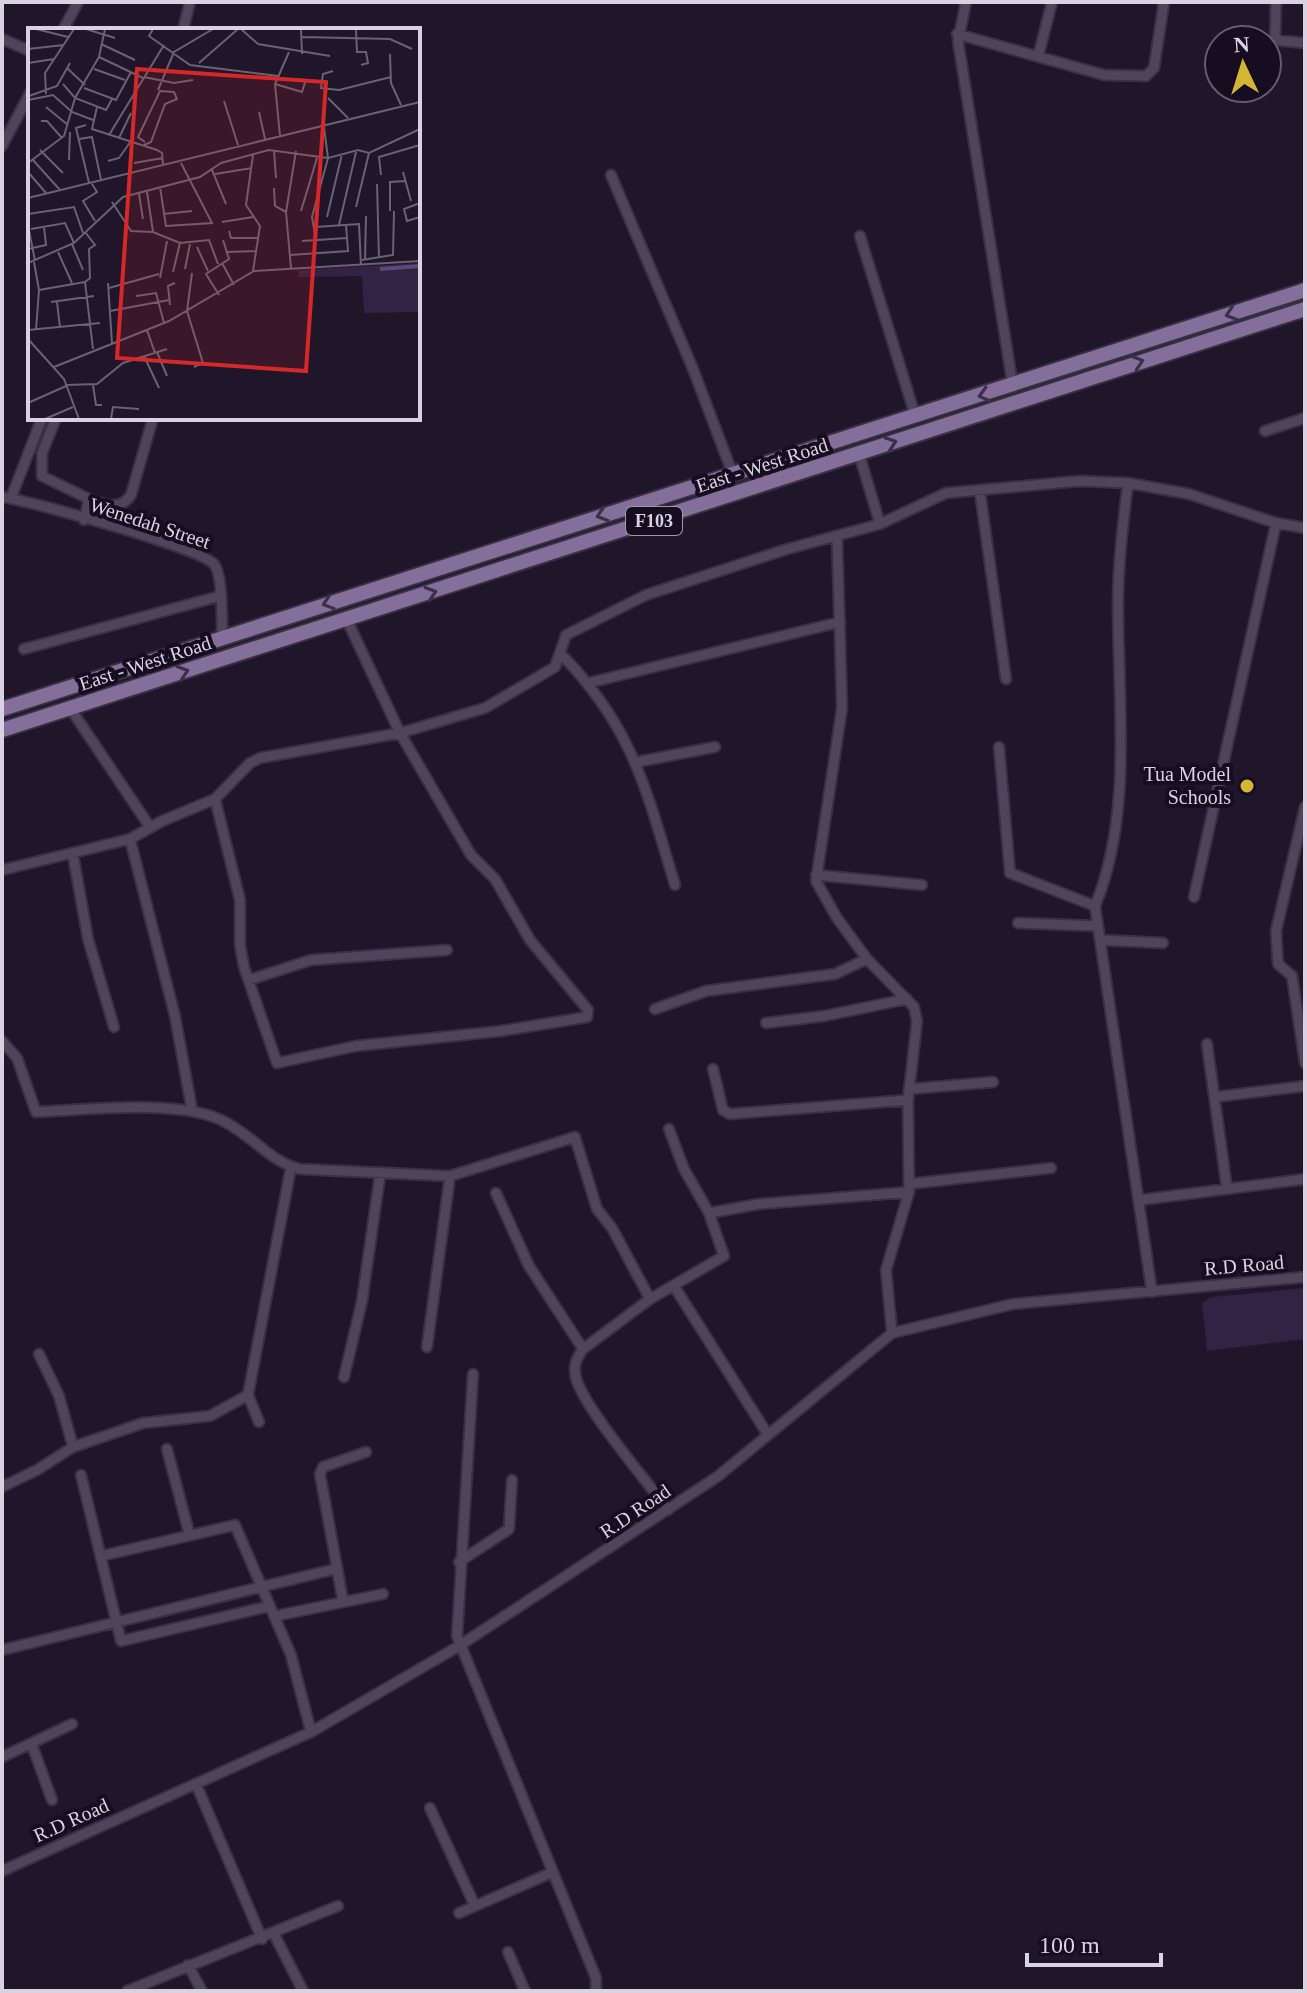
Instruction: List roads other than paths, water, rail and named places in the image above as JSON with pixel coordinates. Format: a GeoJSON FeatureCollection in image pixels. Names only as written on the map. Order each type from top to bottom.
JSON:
{"type":"FeatureCollection","features":[{"type":"Feature","properties":{"kind":"main road","name":"East - West Road"},"geometry":{"type":"LineString","coordinates":[[2,709],[732,472],[1013,387],[1305,290]]}},
{"type":"Feature","properties":{"kind":"main road","name":"East - West Road"},"geometry":{"type":"LineString","coordinates":[[2,730],[1305,309]]}},
{"type":"Feature","properties":{"kind":"main road"},"geometry":{"type":"LineString","coordinates":[[504,547],[511,567]]}},
{"type":"Feature","properties":{"kind":"street"},"geometry":{"type":"LineString","coordinates":[[64,28],[78,2]]}},
{"type":"Feature","properties":{"kind":"street"},"geometry":{"type":"LineString","coordinates":[[184,28],[190,2]]}},
{"type":"Feature","properties":{"kind":"street"},"geometry":{"type":"LineString","coordinates":[[966,2],[957,34],[1013,387]]}},
{"type":"Feature","properties":{"kind":"street"},"geometry":{"type":"LineString","coordinates":[[1038,57],[1052,2]]}},
{"type":"Feature","properties":{"kind":"street"},"geometry":{"type":"LineString","coordinates":[[957,34],[1104,75],[1146,76],[1154,68],[1164,2]]}},
{"type":"Feature","properties":{"kind":"street"},"geometry":{"type":"LineString","coordinates":[[1276,2],[1275,40],[1305,43]]}},
{"type":"Feature","properties":{"kind":"street"},"geometry":{"type":"LineString","coordinates":[[2,39],[28,50]]}},
{"type":"Feature","properties":{"kind":"street"},"geometry":{"type":"LineString","coordinates":[[2,146],[28,97]]}},
{"type":"Feature","properties":{"kind":"street"},"geometry":{"type":"LineString","coordinates":[[611,175],[693,369],[732,472]]}},
{"type":"Feature","properties":{"kind":"street"},"geometry":{"type":"LineString","coordinates":[[860,236],[915,415]]}},
{"type":"Feature","properties":{"kind":"street"},"geometry":{"type":"LineString","coordinates":[[1265,431],[1305,418]]}},
{"type":"Feature","properties":{"kind":"street"},"geometry":{"type":"LineString","coordinates":[[7,498],[41,420]]}},
{"type":"Feature","properties":{"kind":"street"},"geometry":{"type":"LineString","coordinates":[[55,420],[40,462],[42,476],[89,499],[117,506],[126,502],[152,420]]}},
{"type":"Feature","properties":{"kind":"street"},"geometry":{"type":"LineString","coordinates":[[859,454],[880,524]]}},
{"type":"Feature","properties":{"kind":"street"},"geometry":{"type":"LineString","coordinates":[[2,870],[130,839],[215,799],[253,761],[400,733],[493,705],[555,667],[566,635],[646,595],[880,524],[938,495],[1047,483],[1128,483],[1189,494],[1276,523],[1305,528]]}},
{"type":"Feature","properties":{"kind":"street"},"geometry":{"type":"LineString","coordinates":[[1128,483],[1118,602],[1115,834],[1112,857],[1095,906],[1152,1292]]}},
{"type":"Feature","properties":{"kind":"street"},"geometry":{"type":"LineString","coordinates":[[980,492],[1006,679]]}},
{"type":"Feature","properties":{"kind":"street","name":"Wenedah Street"},"geometry":{"type":"LineString","coordinates":[[7,498],[174,546],[211,561],[218,572],[222,638]]}},
{"type":"Feature","properties":{"kind":"street"},"geometry":{"type":"LineString","coordinates":[[84,520],[89,499]]}},
{"type":"Feature","properties":{"kind":"street"},"geometry":{"type":"LineString","coordinates":[[1196,892],[1276,523]]}},
{"type":"Feature","properties":{"kind":"street"},"geometry":{"type":"LineString","coordinates":[[837,536],[839,741],[816,875],[819,889],[867,959],[914,1007],[917,1021],[908,1094],[909,1188],[887,1259],[892,1333]]}},
{"type":"Feature","properties":{"kind":"street"},"geometry":{"type":"LineString","coordinates":[[24,649],[220,596]]}},
{"type":"Feature","properties":{"kind":"street"},"geometry":{"type":"LineString","coordinates":[[215,799],[240,900],[240,945],[277,1063],[356,1046],[501,1031],[587,1017],[588,1010],[530,940],[495,879],[471,855],[400,733],[347,620]]}},
{"type":"Feature","properties":{"kind":"street"},"geometry":{"type":"LineString","coordinates":[[588,683],[840,622]]}},
{"type":"Feature","properties":{"kind":"street"},"geometry":{"type":"LineString","coordinates":[[560,653],[615,719],[637,762],[675,885]]}},
{"type":"Feature","properties":{"kind":"street"},"geometry":{"type":"LineString","coordinates":[[70,708],[150,827]]}},
{"type":"Feature","properties":{"kind":"street"},"geometry":{"type":"LineString","coordinates":[[637,762],[715,747]]}},
{"type":"Feature","properties":{"kind":"street"},"geometry":{"type":"LineString","coordinates":[[999,747],[1010,873],[1095,906]]}},
{"type":"Feature","properties":{"kind":"street"},"geometry":{"type":"LineString","coordinates":[[1305,807],[1276,931],[1278,964],[1292,976],[1301,1000],[1305,1063]]}},
{"type":"Feature","properties":{"kind":"street"},"geometry":{"type":"LineString","coordinates":[[130,839],[175,1016],[192,1110]]}},
{"type":"Feature","properties":{"kind":"street"},"geometry":{"type":"LineString","coordinates":[[73,855],[88,939],[114,1027]]}},
{"type":"Feature","properties":{"kind":"street"},"geometry":{"type":"LineString","coordinates":[[816,875],[922,885]]}},
{"type":"Feature","properties":{"kind":"street"},"geometry":{"type":"LineString","coordinates":[[1018,923],[1098,926]]}},
{"type":"Feature","properties":{"kind":"street"},"geometry":{"type":"LineString","coordinates":[[1100,940],[1163,943]]}},
{"type":"Feature","properties":{"kind":"street"},"geometry":{"type":"LineString","coordinates":[[249,980],[311,960],[447,950]]}},
{"type":"Feature","properties":{"kind":"street"},"geometry":{"type":"LineString","coordinates":[[655,1009],[706,991],[835,974],[867,959]]}},
{"type":"Feature","properties":{"kind":"street"},"geometry":{"type":"LineString","coordinates":[[766,1023],[824,1016],[907,999]]}},
{"type":"Feature","properties":{"kind":"street"},"geometry":{"type":"LineString","coordinates":[[2,1041],[17,1058],[36,1112],[192,1110],[243,1131],[291,1167],[380,1175],[450,1176],[575,1137],[597,1209],[612,1228],[650,1299]]}},
{"type":"Feature","properties":{"kind":"street"},"geometry":{"type":"LineString","coordinates":[[1207,1044],[1227,1189]]}},
{"type":"Feature","properties":{"kind":"street"},"geometry":{"type":"LineString","coordinates":[[713,1069],[723,1110],[730,1114],[993,1082]]}},
{"type":"Feature","properties":{"kind":"street"},"geometry":{"type":"LineString","coordinates":[[1215,1097],[1305,1086]]}},
{"type":"Feature","properties":{"kind":"street"},"geometry":{"type":"LineString","coordinates":[[668,1510],[587,1399],[575,1371],[576,1360],[583,1349],[650,1299],[724,1256],[709,1213],[684,1169],[669,1129]]}},
{"type":"Feature","properties":{"kind":"street"},"geometry":{"type":"LineString","coordinates":[[259,1422],[248,1395],[291,1167]]}},
{"type":"Feature","properties":{"kind":"street"},"geometry":{"type":"LineString","coordinates":[[709,1213],[759,1204],[909,1188],[1051,1168]]}},
{"type":"Feature","properties":{"kind":"street"},"geometry":{"type":"LineString","coordinates":[[344,1377],[362,1301],[380,1175]]}},
{"type":"Feature","properties":{"kind":"street"},"geometry":{"type":"LineString","coordinates":[[427,1347],[450,1176]]}},
{"type":"Feature","properties":{"kind":"street"},"geometry":{"type":"LineString","coordinates":[[1140,1200],[1305,1179]]}},
{"type":"Feature","properties":{"kind":"street"},"geometry":{"type":"LineString","coordinates":[[496,1193],[529,1266],[583,1349]]}},
{"type":"Feature","properties":{"kind":"street","name":"R.D Road"},"geometry":{"type":"LineString","coordinates":[[2,1871],[311,1732],[459,1646],[668,1510],[768,1435],[892,1333],[1013,1304],[1305,1277]]}},
{"type":"Feature","properties":{"kind":"street"},"geometry":{"type":"LineString","coordinates":[[674,1286],[768,1435]]}},
{"type":"Feature","properties":{"kind":"street"},"geometry":{"type":"LineString","coordinates":[[39,1354],[59,1396],[73,1447]]}},
{"type":"Feature","properties":{"kind":"street"},"geometry":{"type":"LineString","coordinates":[[473,1374],[459,1562],[456,1621],[459,1646],[596,1978],[596,1991]]}},
{"type":"Feature","properties":{"kind":"street"},"geometry":{"type":"LineString","coordinates":[[2,1487],[73,1447],[143,1423],[210,1416],[248,1395]]}},
{"type":"Feature","properties":{"kind":"street"},"geometry":{"type":"LineString","coordinates":[[167,1449],[189,1533]]}},
{"type":"Feature","properties":{"kind":"street"},"geometry":{"type":"LineString","coordinates":[[343,1601],[320,1474],[323,1467],[366,1452]]}},
{"type":"Feature","properties":{"kind":"street"},"geometry":{"type":"LineString","coordinates":[[81,1475],[124,1642],[272,1611],[383,1594]]}},
{"type":"Feature","properties":{"kind":"street"},"geometry":{"type":"LineString","coordinates":[[459,1562],[509,1529],[512,1480]]}},
{"type":"Feature","properties":{"kind":"street"},"geometry":{"type":"LineString","coordinates":[[101,1556],[189,1533],[235,1525],[291,1655],[311,1732]]}},
{"type":"Feature","properties":{"kind":"street"},"geometry":{"type":"LineString","coordinates":[[2,1650],[331,1570]]}},
{"type":"Feature","properties":{"kind":"street"},"geometry":{"type":"LineString","coordinates":[[2,1757],[72,1724]]}},
{"type":"Feature","properties":{"kind":"street"},"geometry":{"type":"LineString","coordinates":[[32,1745],[52,1800]]}},
{"type":"Feature","properties":{"kind":"street"},"geometry":{"type":"LineString","coordinates":[[196,1784],[262,1939]]}},
{"type":"Feature","properties":{"kind":"street"},"geometry":{"type":"LineString","coordinates":[[430,1808],[475,1906]]}},
{"type":"Feature","properties":{"kind":"street"},"geometry":{"type":"LineString","coordinates":[[459,1913],[553,1872]]}},
{"type":"Feature","properties":{"kind":"street"},"geometry":{"type":"LineString","coordinates":[[127,1991],[338,1906]]}},
{"type":"Feature","properties":{"kind":"street"},"geometry":{"type":"LineString","coordinates":[[274,1934],[303,1991]]}},
{"type":"Feature","properties":{"kind":"street"},"geometry":{"type":"LineString","coordinates":[[508,1952],[525,1991]]}},
{"type":"Feature","properties":{"kind":"street"},"geometry":{"type":"LineString","coordinates":[[188,1965],[202,1991]]}},
{"type":"Feature","properties":{"kind":"place","name":"Tua Model Schools"},"geometry":{"type":"Point","coordinates":[1247,786]}}]}
